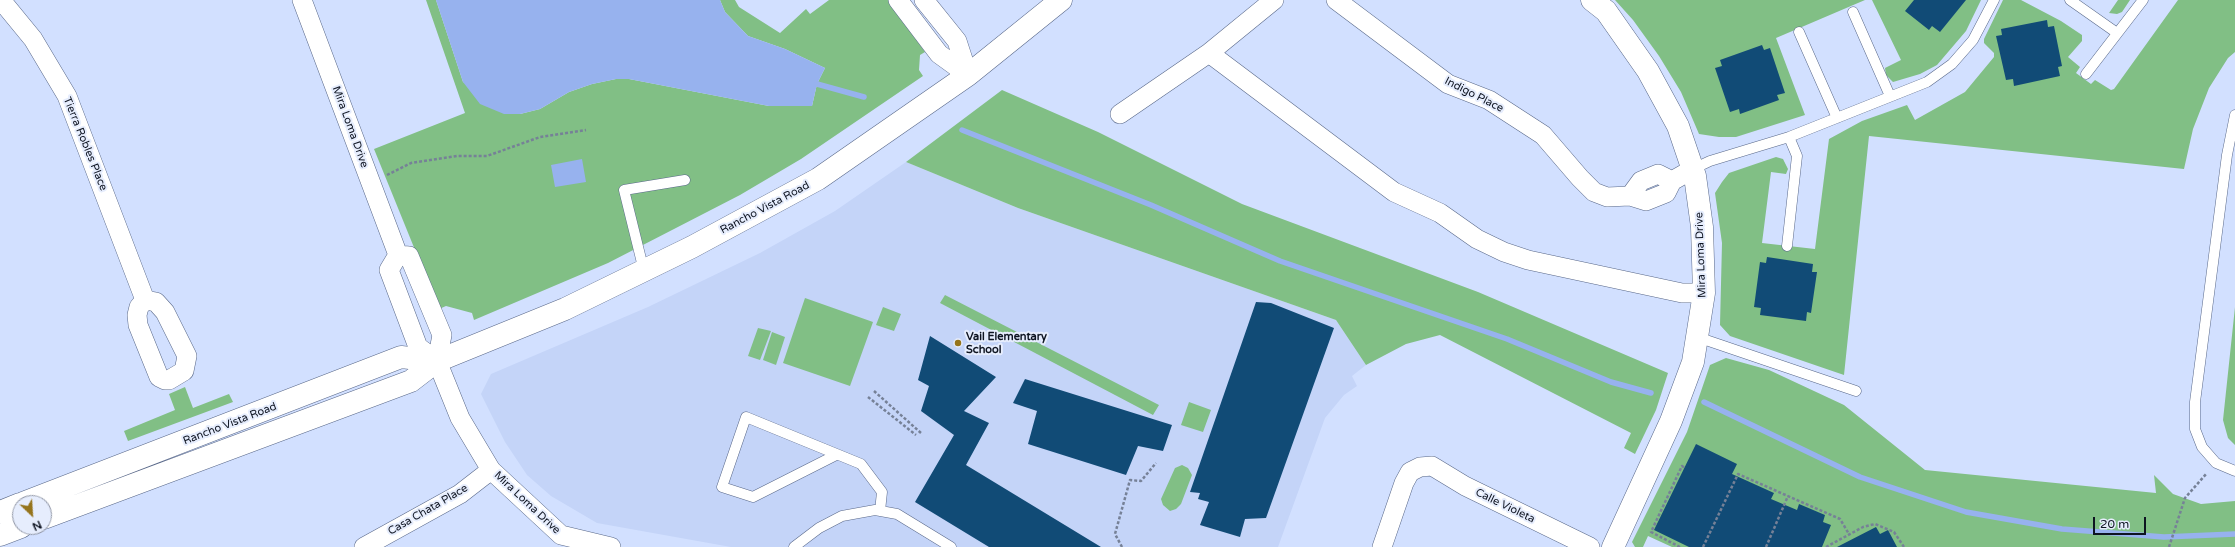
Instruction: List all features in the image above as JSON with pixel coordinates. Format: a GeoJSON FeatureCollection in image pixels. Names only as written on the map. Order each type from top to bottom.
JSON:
{"type":"FeatureCollection","features":[{"type":"Feature","properties":{"kind":"main road","name":"Rancho Vista Road"},"geometry":{"type":"LineString","coordinates":[[52,515],[411,382],[437,361],[565,309],[644,271],[818,179],[968,75],[1061,0]]}},
{"type":"Feature","properties":{"kind":"main road","name":"Mira Loma Drive"},"geometry":{"type":"LineString","coordinates":[[1592,0],[1606,11],[1648,71],[1678,126],[1693,169],[1702,228],[1704,293],[1693,362],[1671,421],[1613,547]]}},
{"type":"Feature","properties":{"kind":"main road","name":"Rancho Vista Road"},"geometry":{"type":"LineString","coordinates":[[45,495],[400,357],[437,361]]}},
{"type":"Feature","properties":{"kind":"main road"},"geometry":{"type":"LineString","coordinates":[[0,512],[12,507]]}},
{"type":"Feature","properties":{"kind":"main road"},"geometry":{"type":"LineString","coordinates":[[0,535],[12,530]]}},
{"type":"Feature","properties":{"kind":"street","name":"Tierra Robles Place"},"geometry":{"type":"LineString","coordinates":[[0,0],[33,39],[67,96],[145,300]]}},
{"type":"Feature","properties":{"kind":"street","name":"Mira Loma Drive"},"geometry":{"type":"LineString","coordinates":[[302,0],[398,255]]}},
{"type":"Feature","properties":{"kind":"street"},"geometry":{"type":"LineString","coordinates":[[898,0],[939,54],[968,75]]}},
{"type":"Feature","properties":{"kind":"street"},"geometry":{"type":"LineString","coordinates":[[924,0],[957,41],[968,75]]}},
{"type":"Feature","properties":{"kind":"street"},"geometry":{"type":"LineString","coordinates":[[1120,114],[1209,54],[1274,0]]}},
{"type":"Feature","properties":{"kind":"street","name":"Indigo Place"},"geometry":{"type":"LineString","coordinates":[[1336,0],[1448,84],[1489,100],[1543,135],[1594,192],[1607,197],[1630,196],[1641,181],[1658,174],[1672,180],[1693,169]]}},
{"type":"Feature","properties":{"kind":"street"},"geometry":{"type":"LineString","coordinates":[[1209,54],[1394,192],[1440,213],[1477,239],[1504,252],[1528,260],[1682,293],[1704,293]]}},
{"type":"Feature","properties":{"kind":"street"},"geometry":{"type":"LineString","coordinates":[[398,255],[409,256],[442,335],[437,361],[418,347],[392,277],[390,270],[398,255]]}},
{"type":"Feature","properties":{"kind":"street","name":"Mira Loma Drive"},"geometry":{"type":"LineString","coordinates":[[437,361],[460,418],[491,470],[561,535],[611,547]]}},
{"type":"Feature","properties":{"kind":"street","name":"Calle Violeta"},"geometry":{"type":"LineString","coordinates":[[1382,547],[1404,483],[1410,472],[1420,467],[1432,466],[1442,470],[1465,486],[1590,547]]}},
{"type":"Feature","properties":{"kind":"street","name":"Casa Chata Place"},"geometry":{"type":"LineString","coordinates":[[364,547],[460,494],[491,470]]}},
{"type":"Feature","properties":{"kind":"lane"},"geometry":{"type":"LineString","coordinates":[[1693,169],[1710,160],[1789,137],[1927,82],[1952,64],[1973,40],[1994,0]]}},
{"type":"Feature","properties":{"kind":"lane"},"geometry":{"type":"LineString","coordinates":[[2070,0],[2117,33]]}},
{"type":"Feature","properties":{"kind":"lane"},"geometry":{"type":"LineString","coordinates":[[2086,74],[2143,0]]}},
{"type":"Feature","properties":{"kind":"lane"},"geometry":{"type":"LineString","coordinates":[[1853,12],[1890,96]]}},
{"type":"Feature","properties":{"kind":"lane"},"geometry":{"type":"LineString","coordinates":[[1799,32],[1837,118]]}},
{"type":"Feature","properties":{"kind":"lane"},"geometry":{"type":"LineString","coordinates":[[2235,115],[2226,155],[2195,402],[2196,429],[2202,447],[2216,463],[2235,470]]}},
{"type":"Feature","properties":{"kind":"lane"},"geometry":{"type":"LineString","coordinates":[[1787,246],[1797,156],[1789,137]]}},
{"type":"Feature","properties":{"kind":"lane"},"geometry":{"type":"LineString","coordinates":[[644,271],[624,190],[685,180]]}},
{"type":"Feature","properties":{"kind":"lane"},"geometry":{"type":"LineString","coordinates":[[1697,337],[1856,391]]}},
{"type":"Feature","properties":{"kind":"lane"},"geometry":{"type":"LineString","coordinates":[[836,455],[753,498],[722,487],[746,417],[861,464],[882,492],[880,511]]}},
{"type":"Feature","properties":{"kind":"lane"},"geometry":{"type":"LineString","coordinates":[[794,547],[819,528],[842,516],[875,510],[897,514],[951,547]]}},
{"type":"Feature","properties":{"kind":"path"},"geometry":{"type":"LineString","coordinates":[[385,176],[411,163],[457,156],[487,156],[540,137],[586,130]]}},
{"type":"Feature","properties":{"kind":"path"},"geometry":{"type":"LineString","coordinates":[[874,391],[921,433]]}},
{"type":"Feature","properties":{"kind":"path"},"geometry":{"type":"LineString","coordinates":[[868,397],[916,435]]}},
{"type":"Feature","properties":{"kind":"path"},"geometry":{"type":"LineString","coordinates":[[1122,547],[1115,534],[1130,480],[1141,481],[1156,463]]}},
{"type":"Feature","properties":{"kind":"path"},"geometry":{"type":"LineString","coordinates":[[2169,547],[2185,498],[2216,463]]}},
{"type":"Feature","properties":{"kind":"path"},"geometry":{"type":"LineString","coordinates":[[1680,547],[1651,532],[1682,466],[1685,468]]}},
{"type":"Feature","properties":{"kind":"path"},"geometry":{"type":"LineString","coordinates":[[1703,547],[1738,474],[1840,519],[1849,534]]}},
{"type":"Feature","properties":{"kind":"path"},"geometry":{"type":"LineString","coordinates":[[1766,547],[1788,496]]}},
{"type":"Feature","properties":{"kind":"path"},"geometry":{"type":"LineString","coordinates":[[1826,547],[1849,534],[1875,524],[1894,532],[1904,547]]}},
{"type":"Feature","properties":{"kind":"shaded area","name":"Vail Elementary School"},"geometry":{"type":"Polygon","coordinates":[[[906,162],[1018,208],[1336,320],[1366,365],[1352,376],[1357,386],[1344,395],[1325,418],[1278,547],[731,547],[597,523],[551,496],[527,475],[505,442],[481,394],[491,374],[648,307],[760,253],[835,211],[906,162]]]}},
{"type":"Feature","properties":{"kind":"green space"},"geometry":{"type":"Polygon","coordinates":[[[426,0],[436,0],[463,82],[520,114],[540,109],[569,92],[592,84],[616,79],[629,79],[769,106],[812,106],[817,84],[825,68],[785,49],[748,36],[725,12],[720,0],[735,0],[739,7],[780,33],[806,9],[810,14],[829,0],[889,0],[925,52],[920,55],[919,70],[923,76],[801,159],[740,195],[608,263],[474,320],[472,313],[446,306],[439,309],[374,149],[465,113],[426,0]]]}},
{"type":"Feature","properties":{"kind":"green space"},"geometry":{"type":"Polygon","coordinates":[[[1615,0],[1865,0],[1776,38],[1805,115],[1736,137],[1719,137],[1699,134],[1681,92],[1659,56],[1633,20],[1615,0]]]}},
{"type":"Feature","properties":{"kind":"green space"},"geometry":{"type":"Polygon","coordinates":[[[1872,0],[1981,0],[1966,31],[1937,65],[1920,74],[1893,82],[1886,75],[1885,68],[1901,60],[1872,0]]]}},
{"type":"Feature","properties":{"kind":"green space"},"geometry":{"type":"Polygon","coordinates":[[[2003,0],[2021,0],[2061,21],[2082,35],[2082,41],[2068,57],[2080,67],[2076,73],[2091,84],[2095,80],[2111,90],[2114,89],[2178,0],[2235,0],[2235,52],[2228,58],[2209,88],[2193,129],[2184,169],[1869,136],[1844,375],[1730,336],[1720,325],[1722,243],[1715,193],[1729,173],[1776,157],[1783,159],[1788,169],[1786,174],[1771,172],[1762,243],[1815,249],[1829,139],[1862,121],[1907,105],[1915,120],[1965,92],[1994,57],[1994,53],[1984,43],[1984,39],[2003,0]]]}},
{"type":"Feature","properties":{"kind":"green space"},"geometry":{"type":"Polygon","coordinates":[[[2118,0],[2130,0],[2122,12],[2117,14],[2109,13],[2118,0]]]}},
{"type":"Feature","properties":{"kind":"green space"},"geometry":{"type":"Polygon","coordinates":[[[1002,90],[1098,132],[1242,204],[1478,292],[1668,373],[1656,410],[1635,454],[1624,448],[1631,433],[1440,335],[1406,344],[1366,365],[1336,320],[1018,208],[906,162],[1002,90]]]}},
{"type":"Feature","properties":{"kind":"green space"},"geometry":{"type":"Polygon","coordinates":[[[945,295],[1159,405],[1153,415],[940,303],[945,295]]]}},
{"type":"Feature","properties":{"kind":"green space"},"geometry":{"type":"Polygon","coordinates":[[[805,298],[873,322],[850,386],[783,363],[805,298]]]}},
{"type":"Feature","properties":{"kind":"green space"},"geometry":{"type":"Polygon","coordinates":[[[883,307],[901,314],[894,331],[876,325],[883,307]]]}},
{"type":"Feature","properties":{"kind":"green space"},"geometry":{"type":"Polygon","coordinates":[[[2235,307],[2235,445],[2228,438],[2223,420],[2235,307]]]}},
{"type":"Feature","properties":{"kind":"green space"},"geometry":{"type":"Polygon","coordinates":[[[758,328],[771,331],[760,360],[748,356],[758,328]]]}},
{"type":"Feature","properties":{"kind":"green space"},"geometry":{"type":"Polygon","coordinates":[[[772,332],[785,337],[776,365],[763,360],[772,332]]]}},
{"type":"Feature","properties":{"kind":"green space"},"geometry":{"type":"Polygon","coordinates":[[[1726,358],[1769,370],[1844,405],[1925,470],[2156,493],[2154,475],[2173,494],[2201,504],[2235,501],[2235,547],[1672,547],[1648,536],[1643,547],[1635,547],[1632,542],[1687,432],[1710,365],[1726,358]]]}},
{"type":"Feature","properties":{"kind":"green space"},"geometry":{"type":"Polygon","coordinates":[[[185,387],[193,408],[229,394],[233,402],[128,441],[124,431],[175,410],[169,394],[185,387]]]}},
{"type":"Feature","properties":{"kind":"green space"},"geometry":{"type":"Polygon","coordinates":[[[1189,402],[1211,410],[1203,432],[1181,425],[1189,402]]]}},
{"type":"Feature","properties":{"kind":"green space"},"geometry":{"type":"Polygon","coordinates":[[[1182,465],[1188,468],[1192,475],[1181,504],[1176,509],[1170,511],[1163,505],[1161,499],[1175,468],[1182,465]]]}},
{"type":"Feature","properties":{"kind":"water"},"geometry":{"type":"Polygon","coordinates":[[[436,0],[720,0],[725,12],[748,36],[785,49],[825,68],[817,84],[812,106],[769,106],[629,79],[616,79],[592,84],[569,92],[540,109],[520,114],[504,114],[480,104],[463,82],[436,0]]]}},
{"type":"Feature","properties":{"kind":"water"},"geometry":{"type":"Polygon","coordinates":[[[582,159],[586,182],[555,187],[551,165],[582,159]]]}},
{"type":"Feature","properties":{"kind":"building"},"geometry":{"type":"Polygon","coordinates":[[[1914,0],[1966,0],[1940,32],[1932,26],[1929,30],[1905,11],[1914,0]]]}},
{"type":"Feature","properties":{"kind":"building"},"geometry":{"type":"Polygon","coordinates":[[[2047,20],[2048,27],[2054,26],[2062,66],[2058,67],[2060,76],[2014,86],[2013,79],[2006,80],[1996,36],[2002,35],[2001,29],[2047,20]]]}},
{"type":"Feature","properties":{"kind":"building"},"geometry":{"type":"Polygon","coordinates":[[[1762,45],[1764,50],[1770,48],[1785,93],[1777,95],[1779,100],[1740,114],[1739,109],[1730,112],[1715,68],[1722,66],[1720,60],[1762,45]]]}},
{"type":"Feature","properties":{"kind":"building"},"geometry":{"type":"Polygon","coordinates":[[[1767,257],[1813,264],[1812,272],[1817,272],[1811,313],[1807,312],[1806,321],[1760,315],[1761,308],[1754,307],[1760,262],[1766,263],[1767,257]]]}},
{"type":"Feature","properties":{"kind":"building"},"geometry":{"type":"Polygon","coordinates":[[[1256,302],[1271,303],[1334,328],[1266,518],[1245,519],[1240,537],[1200,525],[1209,502],[1198,499],[1200,493],[1190,492],[1256,302]]]}},
{"type":"Feature","properties":{"kind":"building"},"geometry":{"type":"Polygon","coordinates":[[[930,336],[996,377],[964,411],[989,423],[966,465],[1101,547],[989,547],[915,502],[954,435],[921,411],[929,386],[918,380],[930,336]]]}},
{"type":"Feature","properties":{"kind":"building"},"geometry":{"type":"Polygon","coordinates":[[[1025,379],[1172,425],[1163,451],[1138,446],[1126,475],[1028,444],[1037,411],[1013,403],[1025,379]]]}},
{"type":"Feature","properties":{"kind":"building"},"geometry":{"type":"Polygon","coordinates":[[[1696,444],[1737,464],[1732,474],[1774,493],[1771,499],[1797,510],[1799,504],[1825,515],[1823,522],[1831,525],[1822,547],[1689,547],[1654,530],[1696,444]]]}},
{"type":"Feature","properties":{"kind":"building"},"geometry":{"type":"Polygon","coordinates":[[[1876,527],[1880,534],[1888,530],[1897,547],[1837,547],[1876,527]]]}},
{"type":"Feature","properties":{"kind":"waterway"},"geometry":{"type":"LineString","coordinates":[[817,84],[864,97]]}},
{"type":"Feature","properties":{"kind":"waterway"},"geometry":{"type":"LineString","coordinates":[[962,130],[1151,205],[1280,261],[1507,339],[1611,382],[1651,393]]}},
{"type":"Feature","properties":{"kind":"waterway"},"geometry":{"type":"LineString","coordinates":[[1704,402],[1860,477],[1966,512],[2062,529],[2164,537],[2235,534]]}},
{"type":"Feature","properties":{"kind":"place","name":"Vail Elementary School"},"geometry":{"type":"Point","coordinates":[958,343]}}]}
